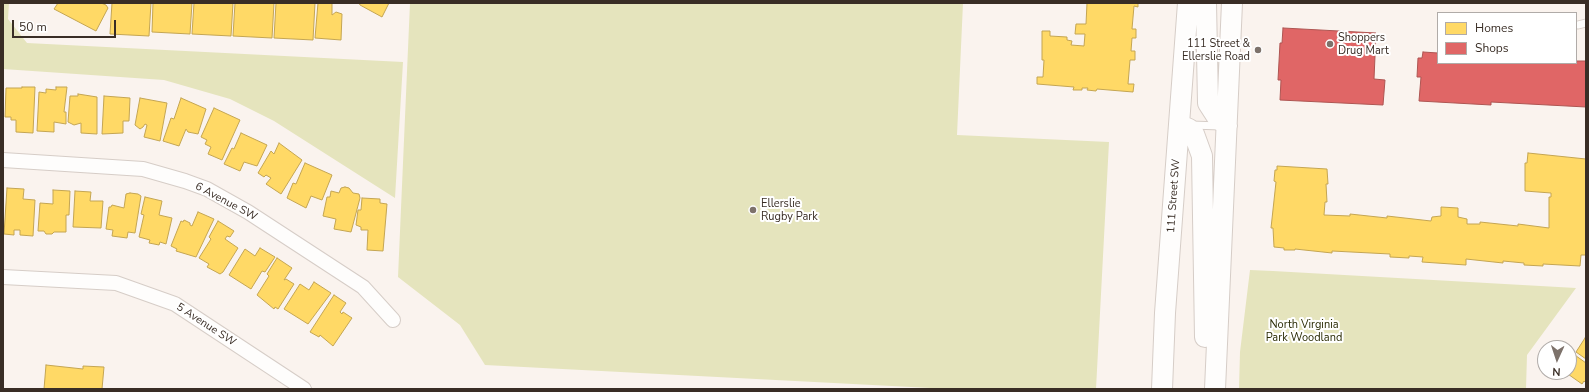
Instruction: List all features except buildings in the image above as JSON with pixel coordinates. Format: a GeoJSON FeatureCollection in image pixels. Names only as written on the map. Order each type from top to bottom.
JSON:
{"type":"FeatureCollection","features":[{"type":"Feature","properties":{"kind":"main road","name":"111 Street SW"},"geometry":{"type":"LineString","coordinates":[[1162,389],[1165,313],[1188,3]]}},
{"type":"Feature","properties":{"kind":"main road"},"geometry":{"type":"LineString","coordinates":[[1206,3],[1208,103],[1217,117],[1227,126]]}},
{"type":"Feature","properties":{"kind":"main road"},"geometry":{"type":"LineString","coordinates":[[1215,389],[1232,3]]}},
{"type":"Feature","properties":{"kind":"main road"},"geometry":{"type":"LineString","coordinates":[[1180,125],[1189,129],[1194,134],[1202,156],[1205,331],[1209,367],[1215,389]]}},
{"type":"Feature","properties":{"kind":"street","name":"6 Avenue SW"},"geometry":{"type":"LineString","coordinates":[[3,160],[143,169],[207,189],[248,212],[363,287],[393,320]]}},
{"type":"Feature","properties":{"kind":"street","name":"5 Avenue SW"},"geometry":{"type":"LineString","coordinates":[[3,277],[116,283],[175,304],[304,389]]}},
{"type":"Feature","properties":{"kind":"lane"},"geometry":{"type":"LineString","coordinates":[[1578,25],[1586,23]]}},
{"type":"Feature","properties":{"kind":"lane"},"geometry":{"type":"LineString","coordinates":[[1180,125],[1227,126]]}},
{"type":"Feature","properties":{"kind":"green space"},"geometry":{"type":"Polygon","coordinates":[[[3,3],[9,3],[8,19],[27,43],[403,62],[395,198],[274,121],[230,99],[164,80],[3,69],[3,3]]]}},
{"type":"Feature","properties":{"kind":"green space","name":"Ellerslie Rugby Park"},"geometry":{"type":"Polygon","coordinates":[[[410,3],[963,3],[957,135],[1109,142],[1096,389],[950,389],[485,365],[460,325],[398,277],[410,3]]]}},
{"type":"Feature","properties":{"kind":"green space","name":"North Virginia Park Woodland"},"geometry":{"type":"Polygon","coordinates":[[[1250,270],[1576,288],[1527,355],[1526,389],[1239,389],[1240,352],[1250,270]]]}},
{"type":"Feature","properties":{"kind":"place","name":"Shoppers Drug Mart"},"geometry":{"type":"Point","coordinates":[1330,44]}},
{"type":"Feature","properties":{"kind":"place","name":"111 Street & Ellerslie Road"},"geometry":{"type":"Point","coordinates":[1258,50]}},
{"type":"Feature","properties":{"kind":"place","name":"Ellerslie Rugby Park"},"geometry":{"type":"Point","coordinates":[753,210]}}]}
